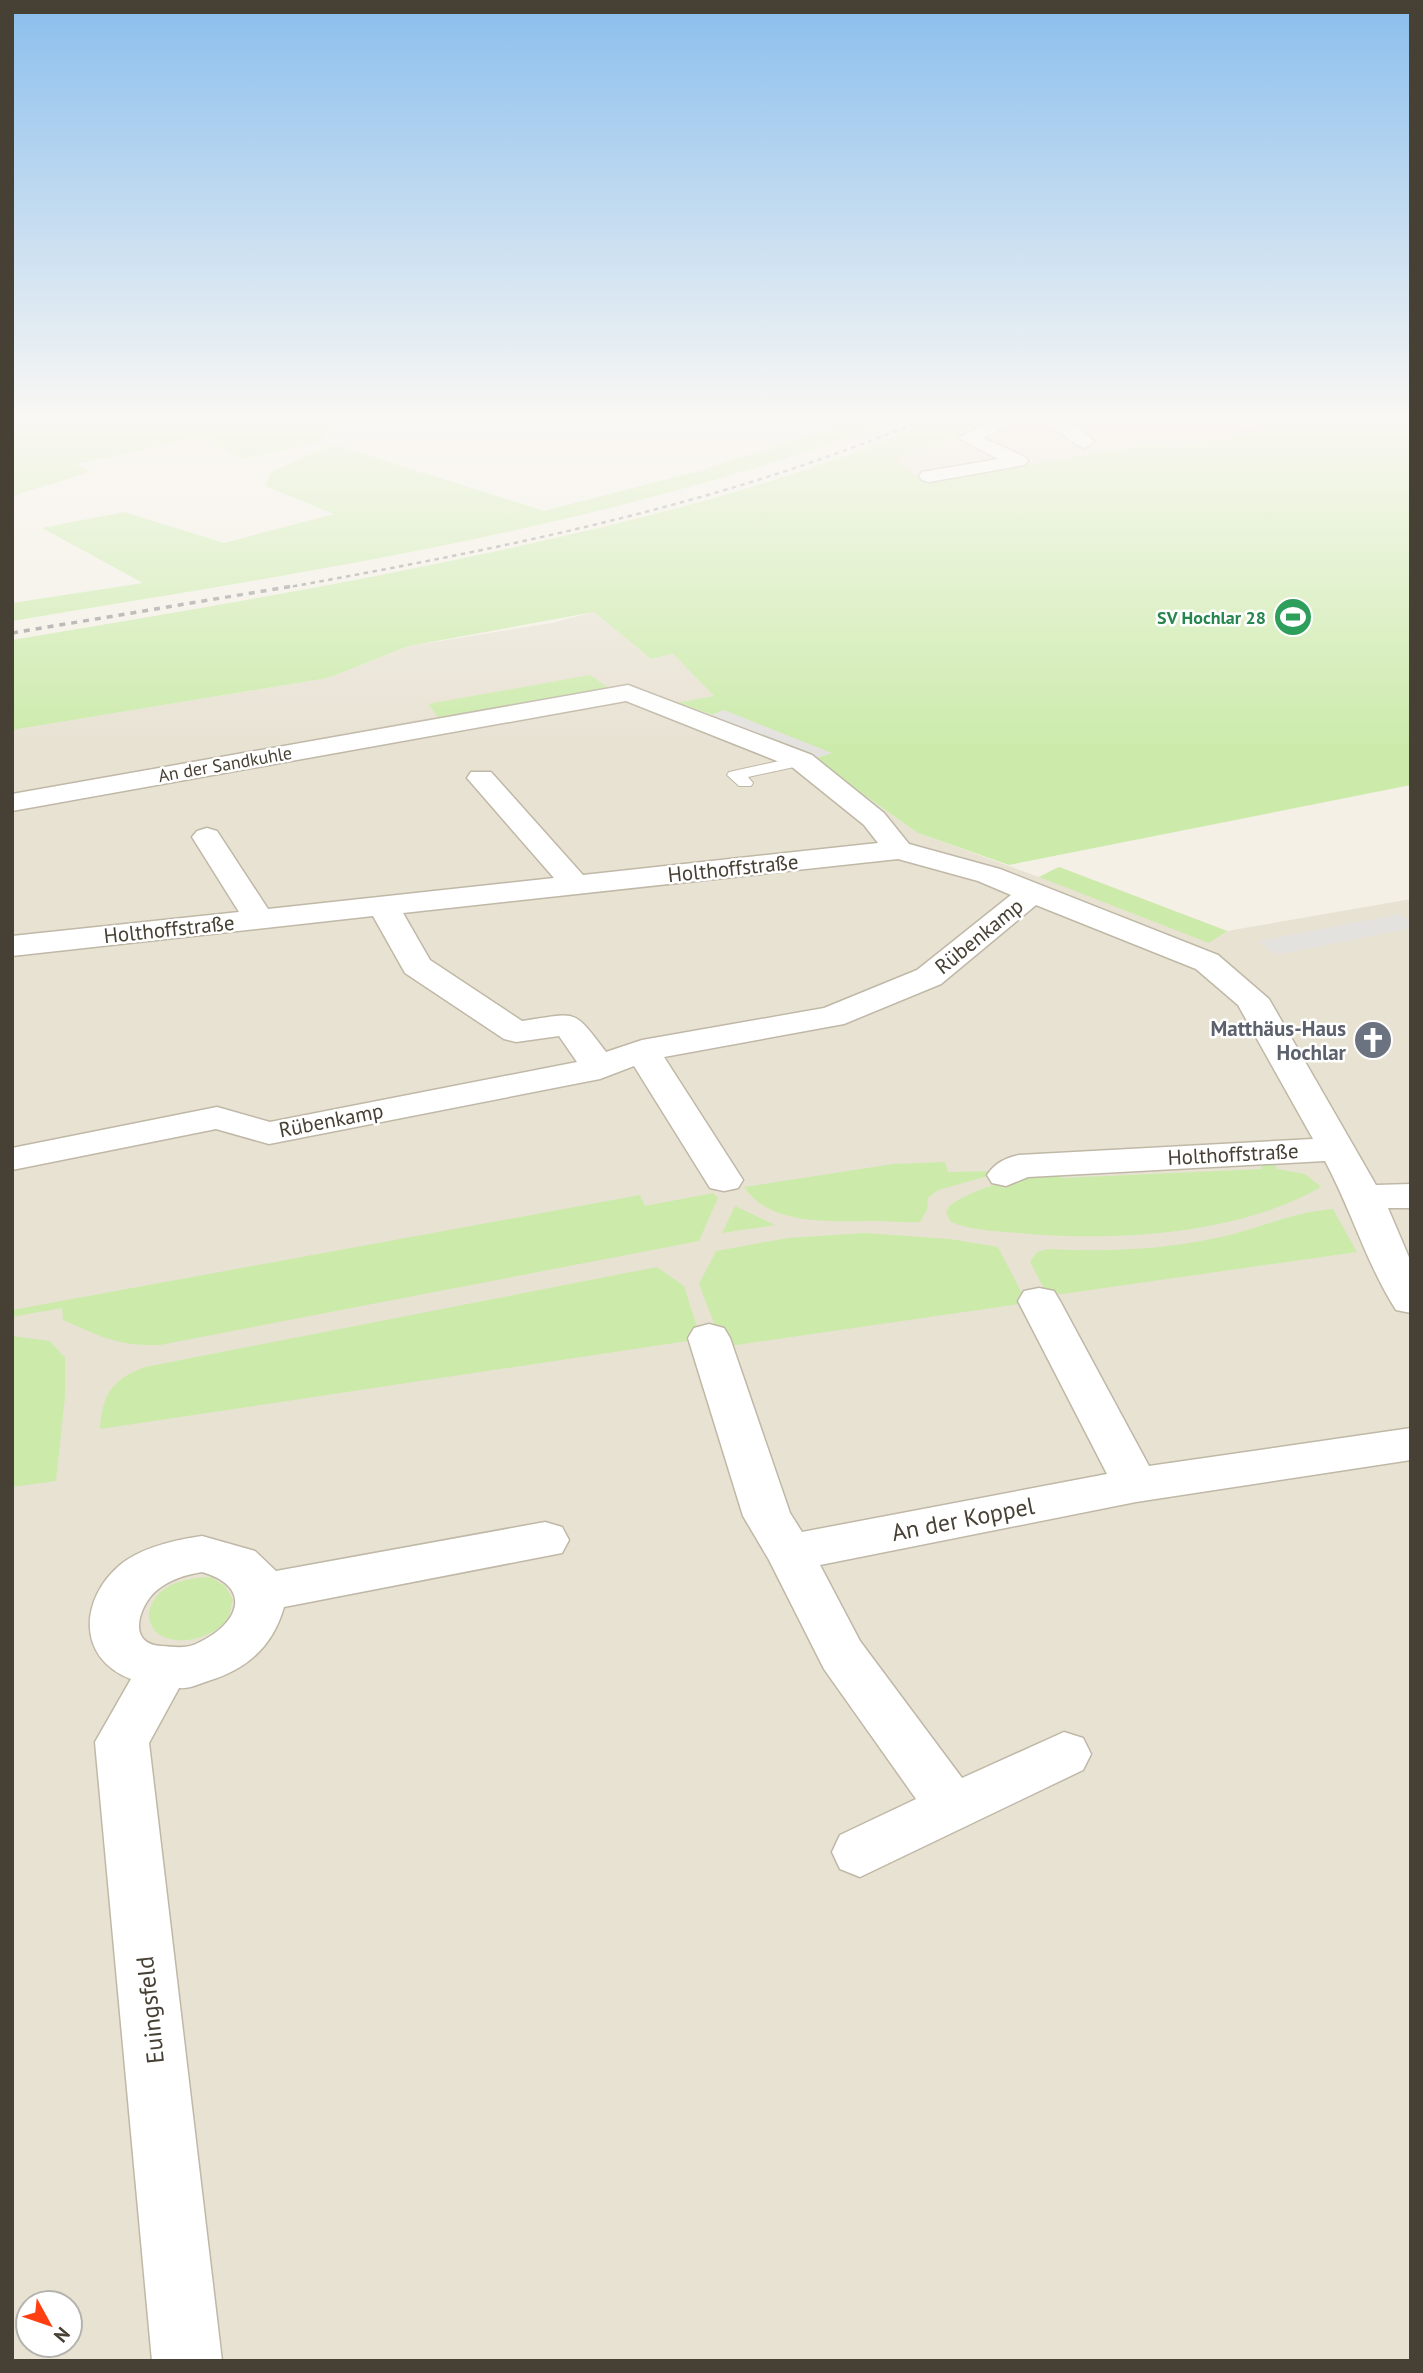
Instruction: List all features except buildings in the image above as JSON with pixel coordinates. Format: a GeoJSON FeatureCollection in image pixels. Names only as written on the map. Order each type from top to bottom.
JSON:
{"type":"FeatureCollection","features":[{"type":"Feature","properties":{"kind":"street"},"geometry":{"type":"LineString","coordinates":[[603,671],[628,693],[802,761],[874,819],[899,850]]}},
{"type":"Feature","properties":{"kind":"street","name":"An der Sandkuhle"},"geometry":{"type":"LineString","coordinates":[[12,803],[628,693]]}},
{"type":"Feature","properties":{"kind":"street"},"geometry":{"type":"LineString","coordinates":[[418,704],[437,725]]}},
{"type":"Feature","properties":{"kind":"street"},"geometry":{"type":"LineString","coordinates":[[481,778],[575,884]]}},
{"type":"Feature","properties":{"kind":"street"},"geometry":{"type":"LineString","coordinates":[[207,837],[260,920]]}},
{"type":"Feature","properties":{"kind":"street","name":"Holthoffstraße"},"geometry":{"type":"LineString","coordinates":[[12,946],[899,850],[974,870],[1207,962],[1252,999],[1364,1197],[1383,1248],[1411,1300]]}},
{"type":"Feature","properties":{"kind":"street","name":"Rübenkamp"},"geometry":{"type":"LineString","coordinates":[[12,1159],[216,1118],[269,1133],[600,1068],[642,1050],[832,1017],[929,977],[1032,892]]}},
{"type":"Feature","properties":{"kind":"street"},"geometry":{"type":"LineString","coordinates":[[384,907],[418,967],[516,1032],[568,1025],[600,1068]]}},
{"type":"Feature","properties":{"kind":"street"},"geometry":{"type":"LineString","coordinates":[[642,1050],[724,1180]]}},
{"type":"Feature","properties":{"kind":"street","name":"Holthoffstraße"},"geometry":{"type":"LineString","coordinates":[[1006,1175],[1019,1166],[1336,1149]]}},
{"type":"Feature","properties":{"kind":"street"},"geometry":{"type":"LineString","coordinates":[[1364,1197],[1411,1196]]}},
{"type":"Feature","properties":{"kind":"street"},"geometry":{"type":"LineString","coordinates":[[1039,1301],[1136,1485]]}},
{"type":"Feature","properties":{"kind":"street"},"geometry":{"type":"LineString","coordinates":[[709,1338],[767,1516],[790,1552],[842,1656],[953,1808]]}},
{"type":"Feature","properties":{"kind":"street","name":"An der Koppel"},"geometry":{"type":"LineString","coordinates":[[790,1552],[1136,1485],[1411,1444]]}},
{"type":"Feature","properties":{"kind":"street"},"geometry":{"type":"LineString","coordinates":[[262,1592],[545,1540]]}},
{"type":"Feature","properties":{"kind":"street"},"geometry":{"type":"LineString","coordinates":[[202,1554],[224,1557],[242,1564],[256,1577],[262,1592],[262,1610],[253,1628],[238,1646],[215,1660],[190,1668],[163,1669],[140,1663],[123,1651],[113,1635],[113,1616],[136,1579],[155,1566],[202,1554]]}},
{"type":"Feature","properties":{"kind":"street","name":"Euingsfeld"},"geometry":{"type":"LineString","coordinates":[[163,1669],[122,1742],[187,2361]]}},
{"type":"Feature","properties":{"kind":"street"},"geometry":{"type":"LineString","coordinates":[[860,1852],[1064,1754]]}},
{"type":"Feature","properties":{"kind":"lane"},"geometry":{"type":"LineString","coordinates":[[745,783],[735,775],[802,761]]}},
{"type":"Feature","properties":{"kind":"shaded area"},"geometry":{"type":"Polygon","coordinates":[[[594,612],[651,659],[673,654],[715,696],[678,704],[813,759],[918,833],[1039,877],[1059,867],[1227,931],[1411,899],[1411,2361],[12,2361],[12,730],[328,678],[409,646],[551,623],[594,612]]]}},
{"type":"Feature","properties":{"kind":"shaded area"},"geometry":{"type":"Polygon","coordinates":[[[724,710],[832,753],[813,759],[709,716],[724,710]]]}},
{"type":"Feature","properties":{"kind":"shaded area"},"geometry":{"type":"Polygon","coordinates":[[[1399,914],[1411,923],[1411,928],[1276,955],[1259,941],[1399,914]]]}},
{"type":"Feature","properties":{"kind":"green space"},"geometry":{"type":"Polygon","coordinates":[[[168,526],[224,543],[289,526],[534,526],[242,583],[12,621],[12,603],[143,583],[42,528],[168,526]]]}},
{"type":"Feature","properties":{"kind":"green space"},"geometry":{"type":"Polygon","coordinates":[[[606,526],[1411,526],[1411,785],[1009,865],[918,833],[813,759],[831,753],[676,703],[714,696],[673,654],[651,659],[594,612],[409,646],[328,678],[12,730],[12,640],[344,582],[606,526]]]}},
{"type":"Feature","properties":{"kind":"green space"},"geometry":{"type":"Polygon","coordinates":[[[590,675],[610,689],[440,720],[428,704],[590,675]]]}},
{"type":"Feature","properties":{"kind":"green space"},"geometry":{"type":"Polygon","coordinates":[[[1059,867],[1227,931],[1209,943],[1039,877],[1059,867]]]}},
{"type":"Feature","properties":{"kind":"green space"},"geometry":{"type":"Polygon","coordinates":[[[1272,1158],[1277,1169],[1305,1174],[1321,1187],[1252,1216],[1214,1225],[1134,1235],[1056,1236],[985,1230],[951,1222],[946,1213],[949,1206],[987,1187],[1058,1170],[1061,1178],[1262,1169],[1257,1159],[1272,1158]]]}},
{"type":"Feature","properties":{"kind":"green space"},"geometry":{"type":"Polygon","coordinates":[[[945,1162],[948,1172],[999,1173],[938,1190],[928,1198],[927,1210],[920,1222],[804,1219],[770,1209],[755,1200],[744,1187],[893,1164],[945,1162]]]}},
{"type":"Feature","properties":{"kind":"green space"},"geometry":{"type":"Polygon","coordinates":[[[713,1193],[718,1198],[699,1241],[160,1345],[132,1344],[99,1336],[63,1320],[62,1308],[12,1317],[12,1310],[640,1195],[645,1206],[713,1193]]]}},
{"type":"Feature","properties":{"kind":"green space"},"geometry":{"type":"Polygon","coordinates":[[[735,1206],[775,1225],[722,1233],[735,1206]]]}},
{"type":"Feature","properties":{"kind":"green space"},"geometry":{"type":"Polygon","coordinates":[[[1333,1209],[1357,1252],[1048,1296],[1030,1262],[1037,1252],[1049,1249],[1110,1250],[1171,1246],[1227,1236],[1302,1214],[1333,1209]]]}},
{"type":"Feature","properties":{"kind":"green space"},"geometry":{"type":"Polygon","coordinates":[[[865,1233],[950,1239],[998,1247],[1027,1303],[723,1347],[699,1284],[716,1251],[788,1238],[865,1233]]]}},
{"type":"Feature","properties":{"kind":"green space"},"geometry":{"type":"Polygon","coordinates":[[[657,1267],[684,1286],[701,1339],[100,1429],[103,1407],[111,1390],[124,1377],[145,1367],[657,1267]]]}},
{"type":"Feature","properties":{"kind":"green space"},"geometry":{"type":"Polygon","coordinates":[[[12,1336],[50,1341],[65,1358],[65,1397],[56,1481],[12,1487],[12,1336]]]}},
{"type":"Feature","properties":{"kind":"green space"},"geometry":{"type":"Polygon","coordinates":[[[210,1577],[225,1586],[233,1600],[229,1616],[223,1624],[196,1639],[174,1640],[156,1632],[149,1615],[152,1603],[158,1595],[172,1584],[210,1577]]]}},
{"type":"Feature","properties":{"kind":"railway"},"geometry":{"type":"LineString","coordinates":[[284,588],[449,557],[589,526]]}},
{"type":"Feature","properties":{"kind":"railway"},"geometry":{"type":"LineString","coordinates":[[12,633],[293,586]]}},
{"type":"Feature","properties":{"kind":"place","name":"SV Hochlar 28"},"geometry":{"type":"Point","coordinates":[1293,617]}},
{"type":"Feature","properties":{"kind":"place","name":"Matthäus-Haus Hochlar"},"geometry":{"type":"Point","coordinates":[1373,1040]}}]}
